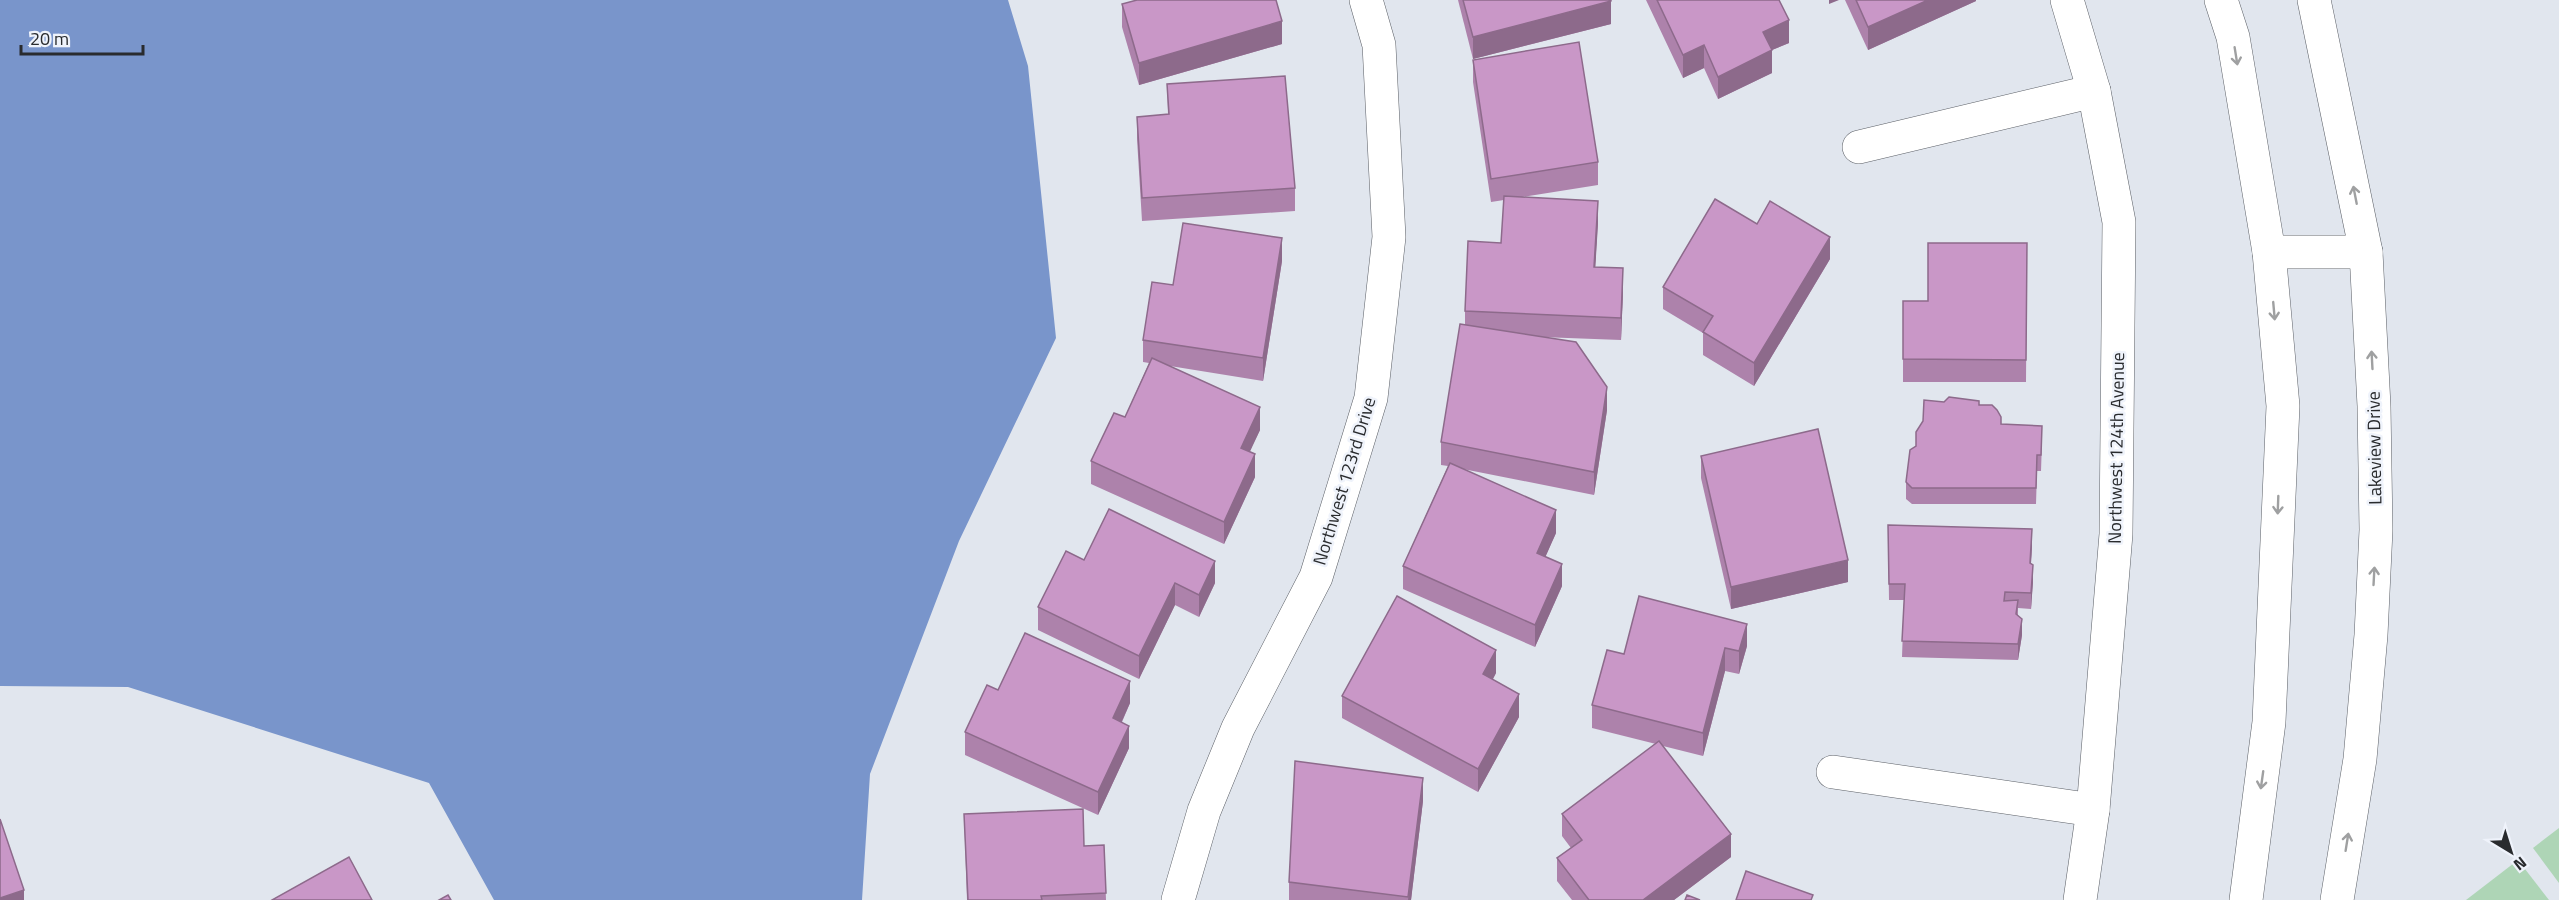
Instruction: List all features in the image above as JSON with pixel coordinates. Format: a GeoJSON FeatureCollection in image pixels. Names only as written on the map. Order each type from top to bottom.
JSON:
{"type":"FeatureCollection","features":[{"type":"Feature","properties":{"kind":"street","name":"Northwest 123rd Drive"},"geometry":{"type":"LineString","coordinates":[[1178,900],[1204,811],[1238,728],[1316,577],[1371,398],[1389,237],[1378,45],[1366,0]]}},
{"type":"Feature","properties":{"kind":"street","name":"Northwest 124th Avenue"},"geometry":{"type":"LineString","coordinates":[[2067,0],[2094,91],[2119,222],[2116,534],[2093,810],[2080,900]]}},
{"type":"Feature","properties":{"kind":"street"},"geometry":{"type":"LineString","coordinates":[[2221,0],[2233,37],[2269,252],[2283,406],[2269,722],[2246,900]]}},
{"type":"Feature","properties":{"kind":"street","name":"Lakeview Drive"},"geometry":{"type":"LineString","coordinates":[[2314,0],[2366,252],[2374,405],[2376,530],[2371,635],[2360,759],[2337,900]]}},
{"type":"Feature","properties":{"kind":"street"},"geometry":{"type":"LineString","coordinates":[[1859,147],[2094,91]]}},
{"type":"Feature","properties":{"kind":"street"},"geometry":{"type":"LineString","coordinates":[[2269,252],[2366,252]]}},
{"type":"Feature","properties":{"kind":"street"},"geometry":{"type":"LineString","coordinates":[[1833,772],[2093,810]]}},
{"type":"Feature","properties":{"kind":"green space"},"geometry":{"type":"Polygon","coordinates":[[[2559,828],[2559,883],[2533,848],[2559,828]]]}},
{"type":"Feature","properties":{"kind":"green space"},"geometry":{"type":"Polygon","coordinates":[[[2518,860],[2549,900],[2466,900],[2518,860]]]}},
{"type":"Feature","properties":{"kind":"water"},"geometry":{"type":"Polygon","coordinates":[[[0,0],[1008,0],[1028,66],[1056,338],[959,541],[870,774],[862,900],[494,900],[429,783],[128,687],[0,686],[0,0]]]}},
{"type":"Feature","properties":{"kind":"building"},"geometry":{"type":"Polygon","coordinates":[[[1137,0],[1276,0],[1282,21],[1139,63],[1122,4],[1137,0]]]}},
{"type":"Feature","properties":{"kind":"building"},"geometry":{"type":"Polygon","coordinates":[[[1463,0],[1611,0],[1611,1],[1473,37],[1463,0]]]}},
{"type":"Feature","properties":{"kind":"building"},"geometry":{"type":"Polygon","coordinates":[[[1657,0],[1779,0],[1789,20],[1763,32],[1772,50],[1718,77],[1704,45],[1683,55],[1657,0]]]}},
{"type":"Feature","properties":{"kind":"building"},"geometry":{"type":"Polygon","coordinates":[[[1856,0],[1928,0],[1868,27],[1856,0]]]}},
{"type":"Feature","properties":{"kind":"building"},"geometry":{"type":"Polygon","coordinates":[[[1579,42],[1598,162],[1491,179],[1473,60],[1579,42]]]}},
{"type":"Feature","properties":{"kind":"building"},"geometry":{"type":"Polygon","coordinates":[[[1285,76],[1295,188],[1142,198],[1137,117],[1169,114],[1167,84],[1285,76]]]}},
{"type":"Feature","properties":{"kind":"building"},"geometry":{"type":"Polygon","coordinates":[[[1504,196],[1598,201],[1594,267],[1623,268],[1621,318],[1465,311],[1468,241],[1501,243],[1504,196]]]}},
{"type":"Feature","properties":{"kind":"building"},"geometry":{"type":"Polygon","coordinates":[[[1715,199],[1757,224],[1770,201],[1830,237],[1754,363],[1703,332],[1713,316],[1663,287],[1715,199]]]}},
{"type":"Feature","properties":{"kind":"building"},"geometry":{"type":"Polygon","coordinates":[[[1183,223],[1282,238],[1263,358],[1143,340],[1152,282],[1173,285],[1183,223]]]}},
{"type":"Feature","properties":{"kind":"building"},"geometry":{"type":"Polygon","coordinates":[[[1928,243],[2027,243],[2026,360],[1903,359],[1903,301],[1928,301],[1928,243]]]}},
{"type":"Feature","properties":{"kind":"building"},"geometry":{"type":"Polygon","coordinates":[[[1460,324],[1576,342],[1607,387],[1594,472],[1441,442],[1460,324]]]}},
{"type":"Feature","properties":{"kind":"building"},"geometry":{"type":"Polygon","coordinates":[[[1152,358],[1260,407],[1241,448],[1255,454],[1224,522],[1091,461],[1114,413],[1125,417],[1152,358]]]}},
{"type":"Feature","properties":{"kind":"building"},"geometry":{"type":"Polygon","coordinates":[[[1949,397],[1979,401],[1979,405],[1992,405],[2001,417],[2001,424],[2042,426],[2041,455],[2037,455],[2036,488],[1912,488],[1906,482],[1910,450],[1916,446],[1916,432],[1923,421],[1924,400],[1944,402],[1949,397]]]}},
{"type":"Feature","properties":{"kind":"building"},"geometry":{"type":"Polygon","coordinates":[[[1818,429],[1848,560],[1731,587],[1701,456],[1818,429]]]}},
{"type":"Feature","properties":{"kind":"building"},"geometry":{"type":"Polygon","coordinates":[[[1450,463],[1556,510],[1537,553],[1562,564],[1535,625],[1403,566],[1450,463]]]}},
{"type":"Feature","properties":{"kind":"building"},"geometry":{"type":"Polygon","coordinates":[[[1109,509],[1215,561],[1199,595],[1175,583],[1139,656],[1038,607],[1066,551],[1084,560],[1109,509]]]}},
{"type":"Feature","properties":{"kind":"building"},"geometry":{"type":"Polygon","coordinates":[[[1888,525],[2032,529],[2031,593],[2005,592],[2004,601],[2018,600],[2016,614],[2022,619],[2018,644],[1902,641],[1905,584],[1889,584],[1888,525]]]}},
{"type":"Feature","properties":{"kind":"building"},"geometry":{"type":"Polygon","coordinates":[[[1397,596],[1496,650],[1483,674],[1519,694],[1478,769],[1342,696],[1397,596]]]}},
{"type":"Feature","properties":{"kind":"building"},"geometry":{"type":"Polygon","coordinates":[[[1639,596],[1747,624],[1739,651],[1725,648],[1703,733],[1592,705],[1607,650],[1624,654],[1639,596]]]}},
{"type":"Feature","properties":{"kind":"building"},"geometry":{"type":"Polygon","coordinates":[[[1025,633],[1130,681],[1113,718],[1129,726],[1098,792],[965,732],[987,685],[998,690],[1025,633]]]}},
{"type":"Feature","properties":{"kind":"building"},"geometry":{"type":"Polygon","coordinates":[[[1659,741],[1731,834],[1643,900],[1589,900],[1557,858],[1582,840],[1562,814],[1659,741]]]}},
{"type":"Feature","properties":{"kind":"building"},"geometry":{"type":"Polygon","coordinates":[[[1295,761],[1423,778],[1408,897],[1289,882],[1295,761]]]}},
{"type":"Feature","properties":{"kind":"building"},"geometry":{"type":"Polygon","coordinates":[[[1083,809],[1084,846],[1104,845],[1106,893],[1041,896],[1042,900],[968,900],[964,814],[1083,809]]]}},
{"type":"Feature","properties":{"kind":"building"},"geometry":{"type":"Polygon","coordinates":[[[0,819],[24,890],[0,898],[0,819]]]}},
{"type":"Feature","properties":{"kind":"building"},"geometry":{"type":"Polygon","coordinates":[[[349,857],[372,900],[272,900],[349,857]]]}},
{"type":"Feature","properties":{"kind":"building"},"geometry":{"type":"Polygon","coordinates":[[[1746,871],[1813,895],[1811,900],[1736,900],[1746,871]]]}},
{"type":"Feature","properties":{"kind":"building"},"geometry":{"type":"Polygon","coordinates":[[[448,895],[451,900],[439,900],[448,895]]]}},
{"type":"Feature","properties":{"kind":"building"},"geometry":{"type":"Polygon","coordinates":[[[1687,895],[1700,900],[1685,900],[1687,895]]]}}]}
